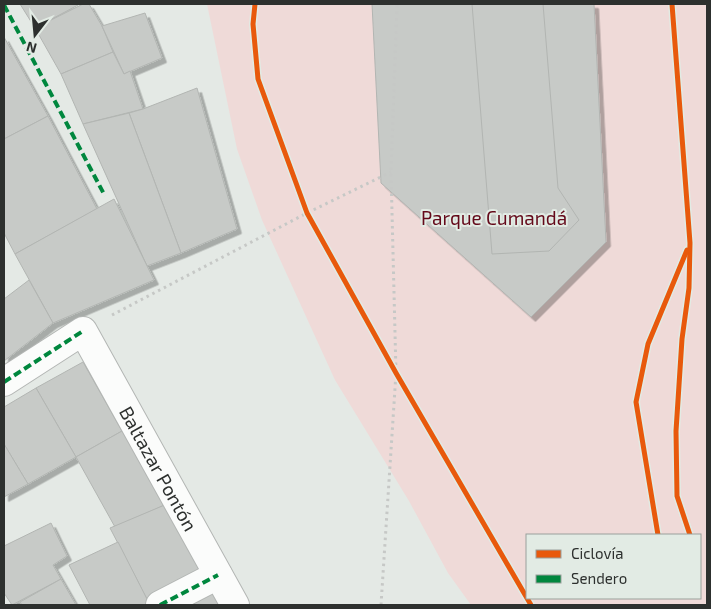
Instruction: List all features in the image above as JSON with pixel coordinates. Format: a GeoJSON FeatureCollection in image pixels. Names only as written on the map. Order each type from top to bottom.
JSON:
{"type":"FeatureCollection","features":[{"type":"Feature","properties":{"kind":"street"},"geometry":{"type":"LineString","coordinates":[[4,382],[83,331]]}},
{"type":"Feature","properties":{"kind":"street","name":"Baltazar Pontón"},"geometry":{"type":"LineString","coordinates":[[83,331],[235,605]]}},
{"type":"Feature","properties":{"kind":"street"},"geometry":{"type":"LineString","coordinates":[[160,605],[218,575]]}},
{"type":"Feature","properties":{"kind":"path"},"geometry":{"type":"LineString","coordinates":[[381,605],[396,373],[391,172],[397,4]]}},
{"type":"Feature","properties":{"kind":"path"},"geometry":{"type":"LineString","coordinates":[[83,331],[307,213],[391,172]]}},
{"type":"Feature","properties":{"kind":"path"},"geometry":{"type":"LineString","coordinates":[[304,204],[312,221]]}},
{"type":"Feature","properties":{"kind":"path"},"geometry":{"type":"LineString","coordinates":[[391,365],[401,382]]}},
{"type":"Feature","properties":{"kind":"green space","name":"Parque Cumandá"},"geometry":{"type":"Polygon","coordinates":[[[207,4],[707,4],[707,605],[471,605],[448,573],[409,501],[335,380],[262,220],[237,149],[207,4]]]}},
{"type":"Feature","properties":{"kind":"building"},"geometry":{"type":"Polygon","coordinates":[[[20,4],[77,4],[78,5],[35,28],[20,4]]]}},
{"type":"Feature","properties":{"kind":"building"},"geometry":{"type":"Polygon","coordinates":[[[83,4],[89,4],[102,26],[113,52],[61,74],[35,28],[83,4]]]}},
{"type":"Feature","properties":{"kind":"building"},"geometry":{"type":"Polygon","coordinates":[[[372,4],[594,4],[606,242],[531,317],[381,183],[372,4]]]}},
{"type":"Feature","properties":{"kind":"building"},"geometry":{"type":"Polygon","coordinates":[[[472,4],[543,4],[558,188],[579,220],[549,251],[492,254],[472,4]]]}},
{"type":"Feature","properties":{"kind":"building"},"geometry":{"type":"Polygon","coordinates":[[[145,13],[162,58],[124,74],[102,26],[145,13]]]}},
{"type":"Feature","properties":{"kind":"building"},"geometry":{"type":"Polygon","coordinates":[[[4,37],[48,116],[4,139],[4,37]]]}},
{"type":"Feature","properties":{"kind":"building"},"geometry":{"type":"Polygon","coordinates":[[[113,52],[124,74],[130,71],[143,109],[83,124],[61,74],[113,52]]]}},
{"type":"Feature","properties":{"kind":"building"},"geometry":{"type":"Polygon","coordinates":[[[197,88],[237,229],[181,253],[129,113],[197,88]]]}},
{"type":"Feature","properties":{"kind":"building"},"geometry":{"type":"Polygon","coordinates":[[[129,113],[181,253],[147,266],[83,124],[129,113]]]}},
{"type":"Feature","properties":{"kind":"building"},"geometry":{"type":"Polygon","coordinates":[[[48,116],[97,209],[15,254],[4,233],[4,139],[48,116]]]}},
{"type":"Feature","properties":{"kind":"building"},"geometry":{"type":"Polygon","coordinates":[[[114,199],[154,280],[53,323],[15,254],[114,199]]]}},
{"type":"Feature","properties":{"kind":"building"},"geometry":{"type":"Polygon","coordinates":[[[29,280],[53,323],[4,361],[4,299],[29,280]]]}},
{"type":"Feature","properties":{"kind":"building"},"geometry":{"type":"Polygon","coordinates":[[[83,362],[122,431],[76,457],[36,388],[83,362]]]}},
{"type":"Feature","properties":{"kind":"building"},"geometry":{"type":"Polygon","coordinates":[[[36,388],[76,457],[28,484],[4,444],[4,407],[36,388]]]}},
{"type":"Feature","properties":{"kind":"building"},"geometry":{"type":"Polygon","coordinates":[[[122,431],[167,504],[115,527],[76,457],[122,431]]]}},
{"type":"Feature","properties":{"kind":"building"},"geometry":{"type":"Polygon","coordinates":[[[4,444],[28,484],[4,497],[4,444]]]}},
{"type":"Feature","properties":{"kind":"building"},"geometry":{"type":"Polygon","coordinates":[[[167,504],[204,573],[149,603],[110,528],[167,504]]]}},
{"type":"Feature","properties":{"kind":"building"},"geometry":{"type":"Polygon","coordinates":[[[51,523],[67,556],[53,565],[61,579],[12,605],[4,593],[4,546],[51,523]]]}},
{"type":"Feature","properties":{"kind":"building"},"geometry":{"type":"Polygon","coordinates":[[[118,542],[149,603],[144,605],[90,605],[69,565],[118,542]]]}},
{"type":"Feature","properties":{"kind":"building"},"geometry":{"type":"Polygon","coordinates":[[[61,579],[76,605],[22,605],[20,602],[61,579]]]}},
{"type":"Feature","properties":{"kind":"building"},"geometry":{"type":"Polygon","coordinates":[[[215,589],[224,605],[181,605],[215,589]]]}},
{"type":"Feature","properties":{"kind":"marked path"},"geometry":{"type":"LineString","coordinates":[[4,5],[105,196]]}},
{"type":"Feature","properties":{"kind":"marked path"},"geometry":{"type":"LineString","coordinates":[[4,382],[83,331]]}},
{"type":"Feature","properties":{"kind":"marked path"},"geometry":{"type":"LineString","coordinates":[[160,605],[218,575]]}},
{"type":"Feature","properties":{"kind":"cycle path"},"geometry":{"type":"LineString","coordinates":[[255,4],[253,24],[258,79],[307,213],[396,373],[526,596]]}},
{"type":"Feature","properties":{"kind":"cycle path"},"geometry":{"type":"LineString","coordinates":[[672,4],[690,243],[689,288],[682,339],[676,431],[677,496],[690,534]]}},
{"type":"Feature","properties":{"kind":"cycle path"},"geometry":{"type":"LineString","coordinates":[[658,534],[636,402],[648,344],[687,250]]}},
{"type":"Feature","properties":{"kind":"cycle path"},"geometry":{"type":"LineString","coordinates":[[528,599],[531,605]]}}]}
